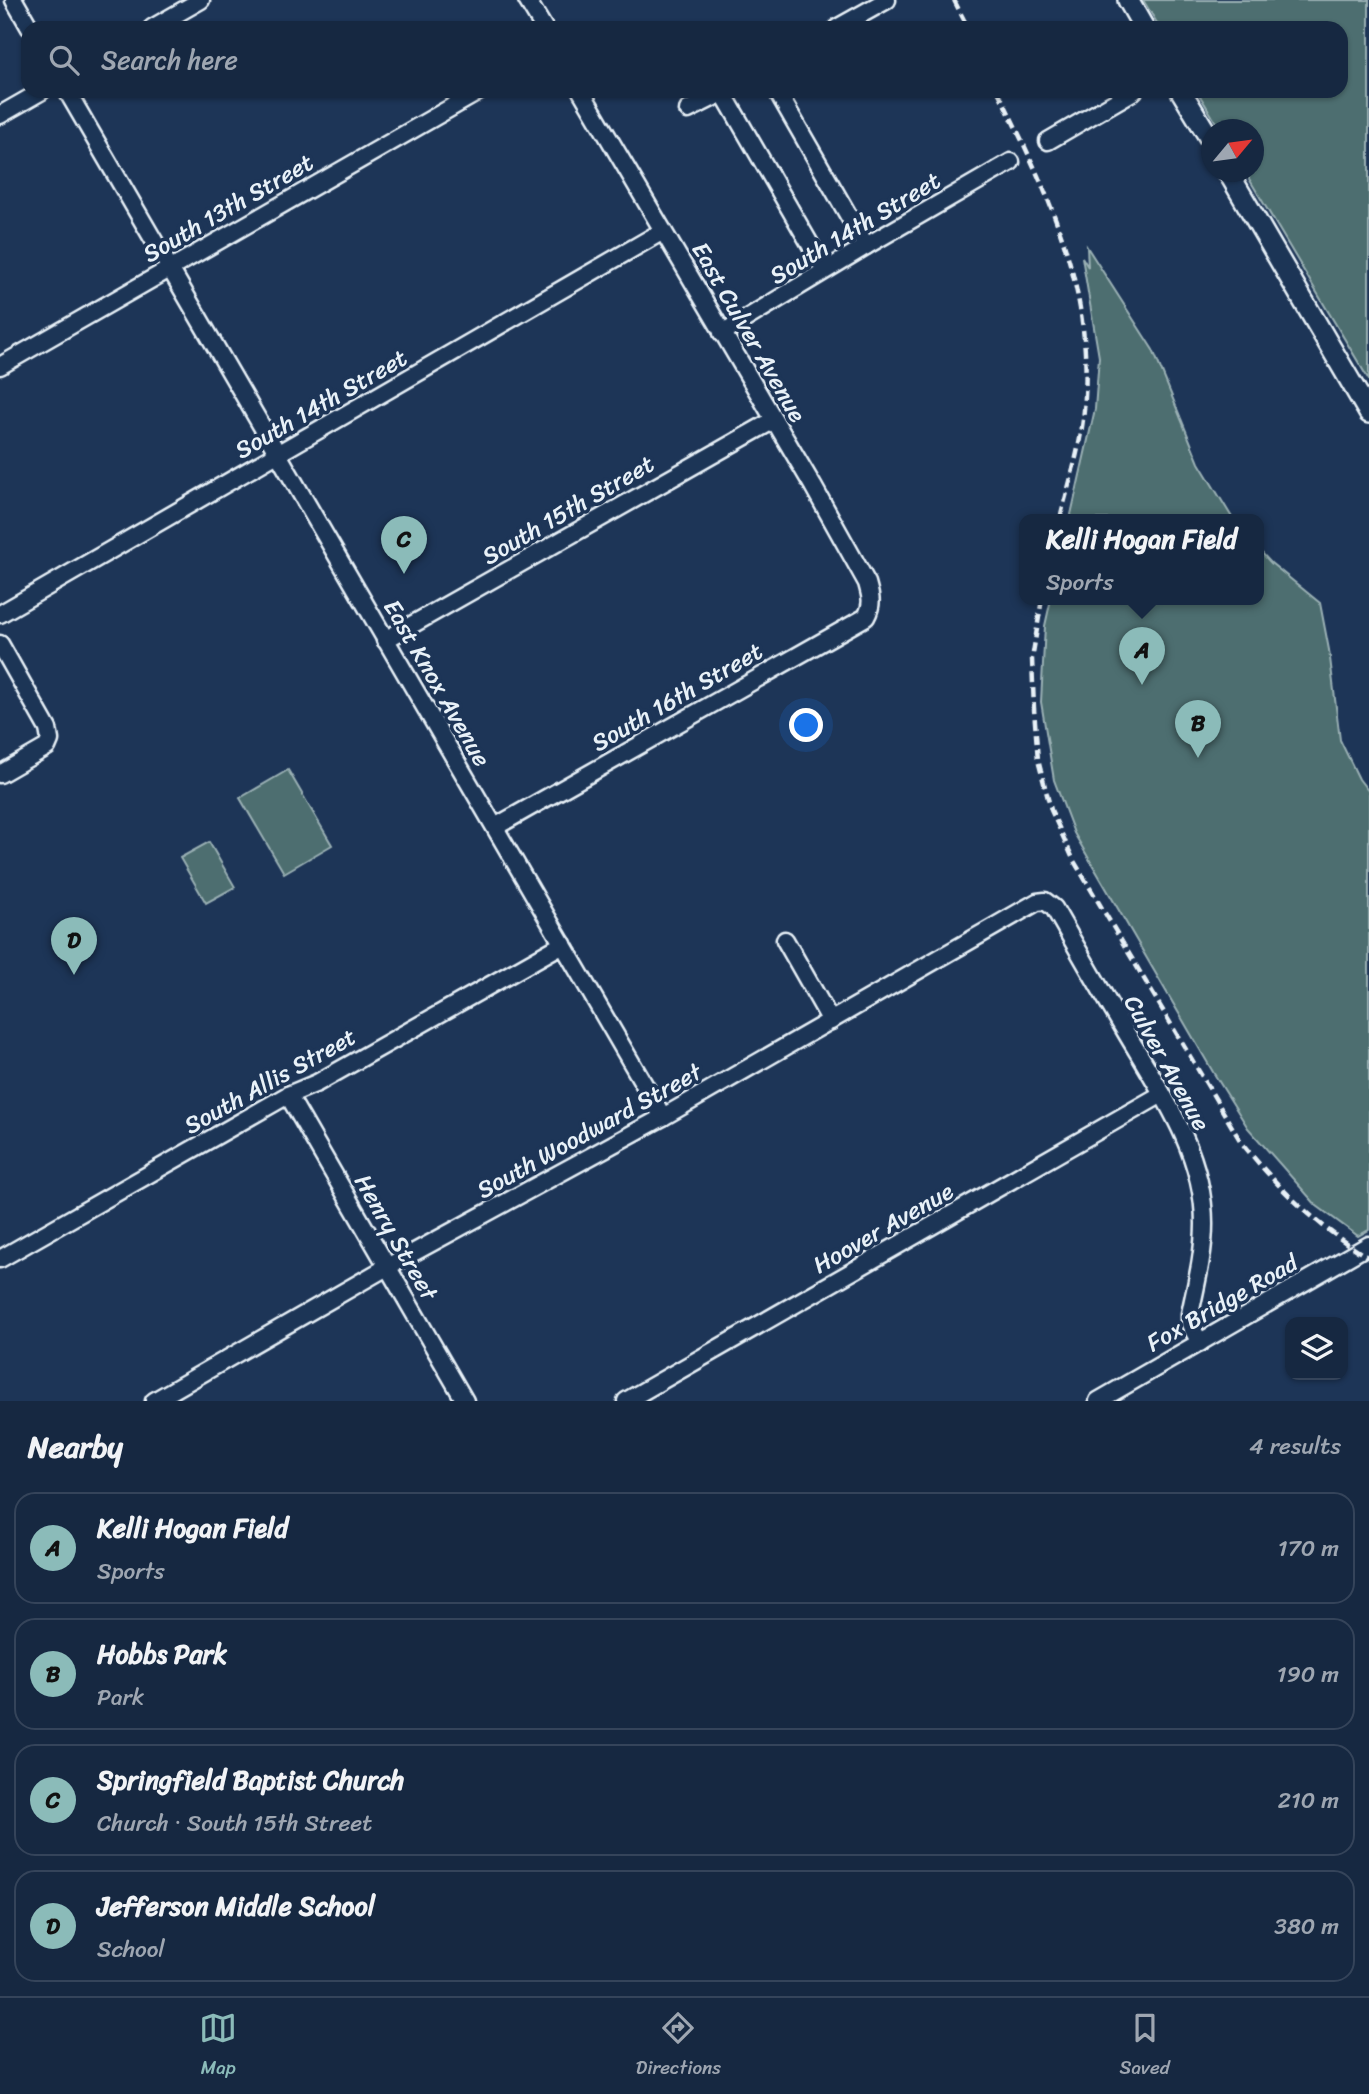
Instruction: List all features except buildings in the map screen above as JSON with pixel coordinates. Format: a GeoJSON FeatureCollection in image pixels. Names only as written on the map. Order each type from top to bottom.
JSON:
{"type":"FeatureCollection","features":[{"type":"Feature","properties":{"kind":"main road"},"geometry":{"type":"LineString","coordinates":[[1128,0],[1140,21]]}},
{"type":"Feature","properties":{"kind":"main road"},"geometry":{"type":"LineString","coordinates":[[1185,98],[1201,124]]}},
{"type":"Feature","properties":{"kind":"main road"},"geometry":{"type":"LineString","coordinates":[[1234,182],[1369,413]]}},
{"type":"Feature","properties":{"kind":"street"},"geometry":{"type":"LineString","coordinates":[[14,0],[26,21]]}},
{"type":"Feature","properties":{"kind":"street"},"geometry":{"type":"LineString","coordinates":[[164,21],[201,0]]}},
{"type":"Feature","properties":{"kind":"street"},"geometry":{"type":"LineString","coordinates":[[527,0],[540,21]]}},
{"type":"Feature","properties":{"kind":"street"},"geometry":{"type":"LineString","coordinates":[[850,21],[887,0]]}},
{"type":"Feature","properties":{"kind":"street"},"geometry":{"type":"LineString","coordinates":[[0,115],[30,98]]}},
{"type":"Feature","properties":{"kind":"street","name":"East Knox Avenue"},"geometry":{"type":"LineString","coordinates":[[70,98],[663,1117]]}},
{"type":"Feature","properties":{"kind":"street","name":"South 13th Street"},"geometry":{"type":"LineString","coordinates":[[0,366],[468,98]]}},
{"type":"Feature","properties":{"kind":"street","name":"East Culver Avenue"},"geometry":{"type":"LineString","coordinates":[[585,98],[774,420],[867,583],[872,600]]}},
{"type":"Feature","properties":{"kind":"street"},"geometry":{"type":"LineString","coordinates":[[688,110],[713,98]]}},
{"type":"Feature","properties":{"kind":"street"},"geometry":{"type":"LineString","coordinates":[[728,98],[825,270]]}},
{"type":"Feature","properties":{"kind":"street"},"geometry":{"type":"LineString","coordinates":[[782,98],[866,246]]}},
{"type":"Feature","properties":{"kind":"street"},"geometry":{"type":"LineString","coordinates":[[1048,141],[1123,98]]}},
{"type":"Feature","properties":{"kind":"street","name":"South 14th Street"},"geometry":{"type":"LineString","coordinates":[[722,333],[1011,162]]}},
{"type":"Feature","properties":{"kind":"street","name":"South 14th Street"},"geometry":{"type":"LineString","coordinates":[[0,614],[663,231]]}},
{"type":"Feature","properties":{"kind":"street","name":"South 15th Street"},"geometry":{"type":"LineString","coordinates":[[385,640],[774,420]]}},
{"type":"Feature","properties":{"kind":"street","name":"South 16th Street"},"geometry":{"type":"LineString","coordinates":[[495,827],[866,617],[872,600]]}},
{"type":"Feature","properties":{"kind":"street"},"geometry":{"type":"LineString","coordinates":[[0,645],[48,729],[50,740],[47,747],[0,774]]}},
{"type":"Feature","properties":{"kind":"street","name":"South Woodward Street"},"geometry":{"type":"LineString","coordinates":[[154,1401],[387,1267],[663,1117],[1028,905],[1045,901]]}},
{"type":"Feature","properties":{"kind":"street","name":"Culver Avenue"},"geometry":{"type":"LineString","coordinates":[[1045,901],[1054,908],[1162,1094],[1187,1143],[1202,1199],[1203,1247],[1190,1314],[1190,1324],[1200,1343]]}},
{"type":"Feature","properties":{"kind":"street"},"geometry":{"type":"LineString","coordinates":[[785,940],[831,1021]]}},
{"type":"Feature","properties":{"kind":"street","name":"South Allis Street"},"geometry":{"type":"LineString","coordinates":[[0,1259],[288,1095],[317,1083],[563,944]]}},
{"type":"Feature","properties":{"kind":"street","name":"Hoover Avenue"},"geometry":{"type":"LineString","coordinates":[[626,1401],[1162,1094]]}},
{"type":"Feature","properties":{"kind":"street","name":"Henry Street"},"geometry":{"type":"LineString","coordinates":[[288,1095],[465,1401]]}},
{"type":"Feature","properties":{"kind":"street","name":"Fox Bridge Road"},"geometry":{"type":"LineString","coordinates":[[1098,1401],[1369,1245]]}},
{"type":"Feature","properties":{"kind":"green space"},"geometry":{"type":"Polygon","coordinates":[[[1143,0],[1369,0],[1369,380],[1251,182],[1264,182],[1264,119],[1214,119],[1201,98],[1348,98],[1348,21],[1156,21],[1143,0]]]}},
{"type":"Feature","properties":{"kind":"green space"},"geometry":{"type":"Polygon","coordinates":[[[1087,247],[1153,350],[1199,463],[1230,514],[1071,514],[1095,409],[1099,357],[1082,257],[1088,267],[1087,247]]]}},
{"type":"Feature","properties":{"kind":"green space"},"geometry":{"type":"Polygon","coordinates":[[[1264,555],[1320,603],[1329,650],[1340,740],[1359,779],[1369,792],[1369,1230],[1358,1236],[1317,1206],[1248,1128],[1074,833],[1054,780],[1041,702],[1045,626],[1050,605],[1264,605],[1264,555]]]}},
{"type":"Feature","properties":{"kind":"green space"},"geometry":{"type":"Polygon","coordinates":[[[288,770],[332,845],[284,873],[240,798],[288,770]]]}},
{"type":"Feature","properties":{"kind":"green space"},"geometry":{"type":"Polygon","coordinates":[[[209,842],[235,887],[206,903],[180,858],[209,842]]]}},
{"type":"Feature","properties":{"kind":"railway"},"geometry":{"type":"LineString","coordinates":[[954,0],[964,21]]}},
{"type":"Feature","properties":{"kind":"railway"},"geometry":{"type":"LineString","coordinates":[[1001,98],[1051,206],[1075,284],[1082,324],[1086,366],[1084,410],[1061,514]]}},
{"type":"Feature","properties":{"kind":"railway"},"geometry":{"type":"LineString","coordinates":[[1041,605],[1032,659],[1038,760],[1051,810],[1074,861],[1241,1142],[1300,1206],[1369,1258]]}},
{"type":"Feature","properties":{"kind":"place","name":"Springfield Baptist Church"},"geometry":{"type":"Point","coordinates":[404,574]}},
{"type":"Feature","properties":{"kind":"place","name":"Kelli Hogan Field"},"geometry":{"type":"Point","coordinates":[1142,685]}},
{"type":"Feature","properties":{"kind":"place","name":"Hobbs Park"},"geometry":{"type":"Point","coordinates":[1198,758]}},
{"type":"Feature","properties":{"kind":"place","name":"Jefferson Middle School"},"geometry":{"type":"Point","coordinates":[74,975]}}]}
